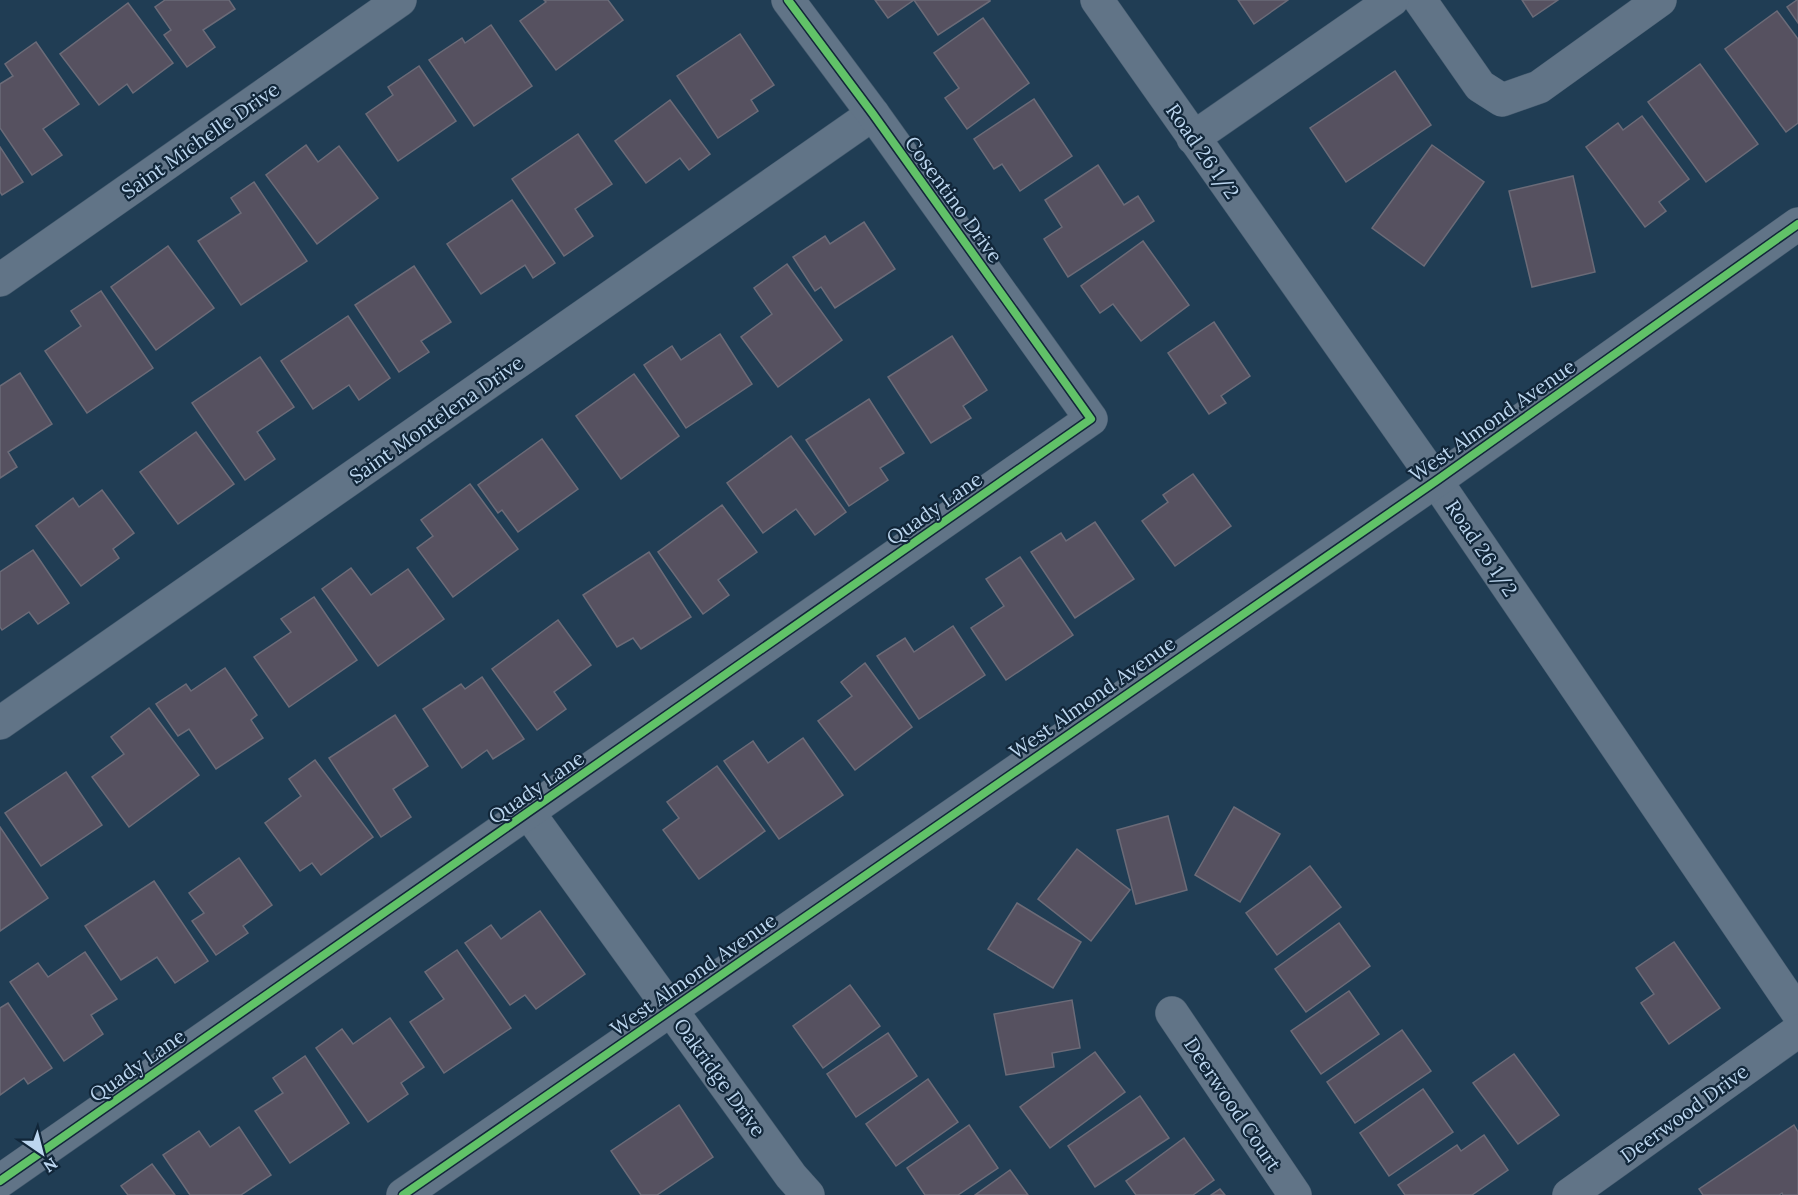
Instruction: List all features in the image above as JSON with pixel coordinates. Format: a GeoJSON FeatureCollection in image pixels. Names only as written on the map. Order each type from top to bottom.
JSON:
{"type":"FeatureCollection","features":[{"type":"Feature","properties":{"kind":"street","name":"Saint Michelle Drive"},"geometry":{"type":"LineString","coordinates":[[0,280],[400,0]]}},
{"type":"Feature","properties":{"kind":"street","name":"Cosentino Drive"},"geometry":{"type":"LineString","coordinates":[[788,0],[873,114],[1091,419]]}},
{"type":"Feature","properties":{"kind":"street","name":"Road 26 1/2"},"geometry":{"type":"LineString","coordinates":[[1097,0],[1436,480],[1798,1013]]}},
{"type":"Feature","properties":{"kind":"street"},"geometry":{"type":"LineString","coordinates":[[1194,138],[1392,0]]}},
{"type":"Feature","properties":{"kind":"street"},"geometry":{"type":"LineString","coordinates":[[1420,0],[1480,86],[1502,100],[1539,87],[1660,0]]}},
{"type":"Feature","properties":{"kind":"street","name":"Saint Montelena Drive"},"geometry":{"type":"LineString","coordinates":[[0,723],[873,114]]}},
{"type":"Feature","properties":{"kind":"street","name":"West Almond Avenue"},"geometry":{"type":"LineString","coordinates":[[403,1195],[1436,480],[1798,224]]}},
{"type":"Feature","properties":{"kind":"street","name":"Quady Lane"},"geometry":{"type":"LineString","coordinates":[[0,1181],[1091,419]]}},
{"type":"Feature","properties":{"kind":"street","name":"Oakridge Drive"},"geometry":{"type":"LineString","coordinates":[[528,812],[791,1176],[808,1195]]}},
{"type":"Feature","properties":{"kind":"street","name":"Deerwood Court"},"geometry":{"type":"LineString","coordinates":[[1172,1014],[1295,1195]]}},
{"type":"Feature","properties":{"kind":"street","name":"Deerwood Drive"},"geometry":{"type":"LineString","coordinates":[[1569,1195],[1609,1184],[1798,1031]]}},
{"type":"Feature","properties":{"kind":"building"},"geometry":{"type":"Polygon","coordinates":[[[165,0],[229,0],[235,9],[203,30],[215,47],[187,67],[164,35],[171,30],[155,7],[165,0]]]}},
{"type":"Feature","properties":{"kind":"building"},"geometry":{"type":"Polygon","coordinates":[[[544,0],[608,0],[623,20],[556,70],[520,21],[546,2],[544,0]]]}},
{"type":"Feature","properties":{"kind":"building"},"geometry":{"type":"Polygon","coordinates":[[[875,0],[914,0],[888,18],[875,0]]]}},
{"type":"Feature","properties":{"kind":"building"},"geometry":{"type":"Polygon","coordinates":[[[914,0],[990,0],[990,1],[938,35],[914,0]]]}},
{"type":"Feature","properties":{"kind":"building"},"geometry":{"type":"Polygon","coordinates":[[[1238,0],[1288,0],[1254,24],[1238,0]]]}},
{"type":"Feature","properties":{"kind":"building"},"geometry":{"type":"Polygon","coordinates":[[[1522,0],[1558,0],[1533,17],[1522,0]]]}},
{"type":"Feature","properties":{"kind":"building"},"geometry":{"type":"Polygon","coordinates":[[[1798,0],[1798,23],[1787,7],[1798,0]]]}},
{"type":"Feature","properties":{"kind":"building"},"geometry":{"type":"Polygon","coordinates":[[[128,3],[173,63],[133,93],[127,84],[99,105],[60,54],[128,3]]]}},
{"type":"Feature","properties":{"kind":"building"},"geometry":{"type":"Polygon","coordinates":[[[1777,11],[1798,39],[1798,123],[1786,132],[1725,49],[1777,11]]]}},
{"type":"Feature","properties":{"kind":"building"},"geometry":{"type":"Polygon","coordinates":[[[983,18],[1029,83],[967,129],[945,98],[959,88],[934,53],[983,18]]]}},
{"type":"Feature","properties":{"kind":"building"},"geometry":{"type":"Polygon","coordinates":[[[491,25],[532,86],[474,126],[429,60],[462,38],[465,43],[491,25]]]}},
{"type":"Feature","properties":{"kind":"building"},"geometry":{"type":"Polygon","coordinates":[[[740,34],[774,85],[751,100],[758,111],[718,138],[677,76],[740,34]]]}},
{"type":"Feature","properties":{"kind":"building"},"geometry":{"type":"Polygon","coordinates":[[[36,42],[79,104],[43,129],[62,155],[32,175],[0,128],[0,84],[13,76],[5,64],[36,42]]]}},
{"type":"Feature","properties":{"kind":"building"},"geometry":{"type":"Polygon","coordinates":[[[1700,64],[1758,144],[1706,182],[1648,102],[1700,64]]]}},
{"type":"Feature","properties":{"kind":"building"},"geometry":{"type":"Polygon","coordinates":[[[419,66],[456,121],[398,161],[366,114],[393,95],[388,87],[419,66]]]}},
{"type":"Feature","properties":{"kind":"building"},"geometry":{"type":"Polygon","coordinates":[[[1395,71],[1431,125],[1346,182],[1310,128],[1395,71]]]}},
{"type":"Feature","properties":{"kind":"building"},"geometry":{"type":"Polygon","coordinates":[[[1034,99],[1072,156],[1020,191],[1002,164],[994,169],[974,139],[1034,99]]]}},
{"type":"Feature","properties":{"kind":"building"},"geometry":{"type":"Polygon","coordinates":[[[670,100],[710,154],[689,170],[680,158],[646,183],[615,141],[670,100]]]}},
{"type":"Feature","properties":{"kind":"building"},"geometry":{"type":"Polygon","coordinates":[[[1642,116],[1689,179],[1659,202],[1666,211],[1645,227],[1586,147],[1618,123],[1623,130],[1642,116]]]}},
{"type":"Feature","properties":{"kind":"building"},"geometry":{"type":"Polygon","coordinates":[[[578,134],[612,184],[575,209],[593,236],[564,256],[512,179],[578,134]]]}},
{"type":"Feature","properties":{"kind":"building"},"geometry":{"type":"Polygon","coordinates":[[[306,145],[318,162],[339,146],[378,198],[317,244],[266,175],[306,145]]]}},
{"type":"Feature","properties":{"kind":"building"},"geometry":{"type":"Polygon","coordinates":[[[1432,145],[1484,182],[1424,266],[1372,228],[1432,145]]]}},
{"type":"Feature","properties":{"kind":"building"},"geometry":{"type":"Polygon","coordinates":[[[0,147],[23,182],[2,195],[0,192],[0,147]]]}},
{"type":"Feature","properties":{"kind":"building"},"geometry":{"type":"Polygon","coordinates":[[[1098,165],[1124,205],[1138,196],[1154,221],[1068,277],[1044,239],[1062,227],[1045,200],[1098,165]]]}},
{"type":"Feature","properties":{"kind":"building"},"geometry":{"type":"Polygon","coordinates":[[[1573,176],[1595,272],[1532,287],[1509,191],[1573,176]]]}},
{"type":"Feature","properties":{"kind":"building"},"geometry":{"type":"Polygon","coordinates":[[[254,182],[307,261],[241,305],[198,241],[241,213],[231,198],[254,182]]]}},
{"type":"Feature","properties":{"kind":"building"},"geometry":{"type":"Polygon","coordinates":[[[512,200],[555,263],[533,278],[525,265],[481,294],[447,244],[512,200]]]}},
{"type":"Feature","properties":{"kind":"building"},"geometry":{"type":"Polygon","coordinates":[[[864,222],[895,269],[835,308],[821,287],[815,291],[793,257],[825,236],[830,244],[864,222]]]}},
{"type":"Feature","properties":{"kind":"building"},"geometry":{"type":"Polygon","coordinates":[[[1143,241],[1189,305],[1141,341],[1113,304],[1100,313],[1081,286],[1143,241]]]}},
{"type":"Feature","properties":{"kind":"building"},"geometry":{"type":"Polygon","coordinates":[[[168,246],[214,308],[156,350],[111,287],[168,246]]]}},
{"type":"Feature","properties":{"kind":"building"},"geometry":{"type":"Polygon","coordinates":[[[787,264],[842,340],[778,387],[741,337],[772,314],[754,288],[787,264]]]}},
{"type":"Feature","properties":{"kind":"building"},"geometry":{"type":"Polygon","coordinates":[[[414,266],[451,322],[421,341],[429,352],[399,372],[355,305],[414,266]]]}},
{"type":"Feature","properties":{"kind":"building"},"geometry":{"type":"Polygon","coordinates":[[[101,291],[153,368],[87,413],[45,351],[81,326],[71,311],[101,291]]]}},
{"type":"Feature","properties":{"kind":"building"},"geometry":{"type":"Polygon","coordinates":[[[348,316],[390,378],[359,400],[349,385],[313,409],[281,361],[348,316]]]}},
{"type":"Feature","properties":{"kind":"building"},"geometry":{"type":"Polygon","coordinates":[[[1214,322],[1250,376],[1221,396],[1226,403],[1209,414],[1168,353],[1214,322]]]}},
{"type":"Feature","properties":{"kind":"building"},"geometry":{"type":"Polygon","coordinates":[[[720,334],[752,384],[686,428],[644,365],[672,346],[681,360],[720,334]]]}},
{"type":"Feature","properties":{"kind":"building"},"geometry":{"type":"Polygon","coordinates":[[[952,336],[987,390],[963,406],[971,418],[931,443],[888,377],[952,336]]]}},
{"type":"Feature","properties":{"kind":"building"},"geometry":{"type":"Polygon","coordinates":[[[260,357],[294,407],[257,432],[275,459],[245,480],[192,403],[260,357]]]}},
{"type":"Feature","properties":{"kind":"building"},"geometry":{"type":"Polygon","coordinates":[[[20,373],[52,424],[8,452],[17,467],[0,478],[0,386],[20,373]]]}},
{"type":"Feature","properties":{"kind":"building"},"geometry":{"type":"Polygon","coordinates":[[[634,374],[679,436],[621,479],[576,416],[634,374]]]}},
{"type":"Feature","properties":{"kind":"building"},"geometry":{"type":"Polygon","coordinates":[[[869,399],[904,453],[880,468],[888,480],[849,506],[806,440],[869,399]]]}},
{"type":"Feature","properties":{"kind":"building"},"geometry":{"type":"Polygon","coordinates":[[[196,432],[234,484],[178,524],[140,472],[196,432]]]}},
{"type":"Feature","properties":{"kind":"building"},"geometry":{"type":"Polygon","coordinates":[[[791,436],[846,512],[815,535],[796,509],[763,533],[727,483],[791,436]]]}},
{"type":"Feature","properties":{"kind":"building"},"geometry":{"type":"Polygon","coordinates":[[[542,439],[578,489],[518,532],[502,510],[498,513],[478,485],[542,439]]]}},
{"type":"Feature","properties":{"kind":"building"},"geometry":{"type":"Polygon","coordinates":[[[1193,474],[1231,526],[1175,566],[1142,521],[1168,502],[1163,495],[1193,474]]]}},
{"type":"Feature","properties":{"kind":"building"},"geometry":{"type":"Polygon","coordinates":[[[470,484],[518,549],[453,597],[417,548],[433,536],[421,520],[470,484]]]}},
{"type":"Feature","properties":{"kind":"building"},"geometry":{"type":"Polygon","coordinates":[[[102,490],[134,533],[113,549],[119,558],[81,586],[36,526],[73,498],[79,507],[102,490]]]}},
{"type":"Feature","properties":{"kind":"building"},"geometry":{"type":"Polygon","coordinates":[[[722,505],[757,552],[718,580],[729,595],[703,614],[658,552],[722,505]]]}},
{"type":"Feature","properties":{"kind":"building"},"geometry":{"type":"Polygon","coordinates":[[[1095,522],[1134,579],[1075,618],[1031,552],[1061,533],[1066,541],[1095,522]]]}},
{"type":"Feature","properties":{"kind":"building"},"geometry":{"type":"Polygon","coordinates":[[[33,550],[69,603],[38,624],[29,612],[2,630],[0,627],[0,572],[33,550]]]}},
{"type":"Feature","properties":{"kind":"building"},"geometry":{"type":"Polygon","coordinates":[[[649,552],[691,617],[641,649],[633,638],[617,647],[583,595],[649,552]]]}},
{"type":"Feature","properties":{"kind":"building"},"geometry":{"type":"Polygon","coordinates":[[[1020,557],[1073,635],[1006,680],[971,628],[1004,606],[986,579],[1020,557]]]}},
{"type":"Feature","properties":{"kind":"building"},"geometry":{"type":"Polygon","coordinates":[[[351,568],[371,595],[408,569],[444,619],[378,666],[322,589],[351,568]]]}},
{"type":"Feature","properties":{"kind":"building"},"geometry":{"type":"Polygon","coordinates":[[[314,597],[357,660],[289,707],[254,657],[291,632],[281,619],[314,597]]]}},
{"type":"Feature","properties":{"kind":"building"},"geometry":{"type":"Polygon","coordinates":[[[558,620],[591,665],[554,692],[566,709],[537,730],[492,669],[558,620]]]}},
{"type":"Feature","properties":{"kind":"building"},"geometry":{"type":"Polygon","coordinates":[[[953,626],[985,675],[919,719],[877,656],[905,638],[914,652],[953,626]]]}},
{"type":"Feature","properties":{"kind":"building"},"geometry":{"type":"Polygon","coordinates":[[[865,663],[912,727],[855,770],[818,721],[852,696],[841,682],[865,663]]]}},
{"type":"Feature","properties":{"kind":"building"},"geometry":{"type":"Polygon","coordinates":[[[225,668],[257,715],[251,720],[263,738],[216,769],[189,729],[178,736],[156,704],[186,684],[191,691],[225,668]]]}},
{"type":"Feature","properties":{"kind":"building"},"geometry":{"type":"Polygon","coordinates":[[[482,677],[524,739],[493,759],[487,750],[462,768],[423,709],[461,684],[465,689],[482,677]]]}},
{"type":"Feature","properties":{"kind":"building"},"geometry":{"type":"Polygon","coordinates":[[[149,708],[199,775],[129,827],[92,777],[124,754],[111,737],[149,708]]]}},
{"type":"Feature","properties":{"kind":"building"},"geometry":{"type":"Polygon","coordinates":[[[395,715],[428,766],[393,789],[411,817],[381,837],[329,758],[395,715]]]}},
{"type":"Feature","properties":{"kind":"building"},"geometry":{"type":"Polygon","coordinates":[[[803,738],[843,795],[779,839],[724,761],[753,741],[768,763],[803,738]]]}},
{"type":"Feature","properties":{"kind":"building"},"geometry":{"type":"Polygon","coordinates":[[[315,760],[373,837],[321,875],[312,863],[300,871],[265,823],[301,796],[289,779],[315,760]]]}},
{"type":"Feature","properties":{"kind":"building"},"geometry":{"type":"Polygon","coordinates":[[[717,766],[765,831],[699,879],[663,830],[679,818],[667,802],[717,766]]]}},
{"type":"Feature","properties":{"kind":"building"},"geometry":{"type":"Polygon","coordinates":[[[66,772],[102,825],[41,866],[5,813],[66,772]]]}},
{"type":"Feature","properties":{"kind":"building"},"geometry":{"type":"Polygon","coordinates":[[[1234,807],[1280,834],[1240,902],[1195,875],[1234,807]]]}},
{"type":"Feature","properties":{"kind":"building"},"geometry":{"type":"Polygon","coordinates":[[[1168,816],[1187,890],[1136,904],[1117,830],[1168,816]]]}},
{"type":"Feature","properties":{"kind":"building"},"geometry":{"type":"Polygon","coordinates":[[[0,827],[48,898],[0,931],[0,827]]]}},
{"type":"Feature","properties":{"kind":"building"},"geometry":{"type":"Polygon","coordinates":[[[1077,849],[1130,890],[1091,941],[1038,899],[1077,849]]]}},
{"type":"Feature","properties":{"kind":"building"},"geometry":{"type":"Polygon","coordinates":[[[239,858],[272,905],[243,926],[248,933],[216,955],[192,921],[204,913],[189,893],[239,858]]]}},
{"type":"Feature","properties":{"kind":"building"},"geometry":{"type":"Polygon","coordinates":[[[1310,866],[1341,907],[1277,955],[1246,913],[1310,866]]]}},
{"type":"Feature","properties":{"kind":"building"},"geometry":{"type":"Polygon","coordinates":[[[154,881],[208,961],[175,983],[157,957],[121,980],[85,926],[154,881]]]}},
{"type":"Feature","properties":{"kind":"building"},"geometry":{"type":"Polygon","coordinates":[[[1017,903],[1081,942],[1053,988],[988,949],[1017,903]]]}},
{"type":"Feature","properties":{"kind":"building"},"geometry":{"type":"Polygon","coordinates":[[[540,911],[585,974],[536,1009],[525,995],[510,1005],[465,943],[491,925],[501,939],[540,911]]]}},
{"type":"Feature","properties":{"kind":"building"},"geometry":{"type":"Polygon","coordinates":[[[1339,923],[1370,966],[1306,1012],[1275,969],[1339,923]]]}},
{"type":"Feature","properties":{"kind":"building"},"geometry":{"type":"Polygon","coordinates":[[[1674,942],[1720,1008],[1669,1044],[1641,1003],[1654,994],[1636,968],[1674,942]]]}},
{"type":"Feature","properties":{"kind":"building"},"geometry":{"type":"Polygon","coordinates":[[[457,950],[511,1028],[444,1073],[410,1022],[444,999],[425,972],[457,950]]]}},
{"type":"Feature","properties":{"kind":"building"},"geometry":{"type":"Polygon","coordinates":[[[85,952],[117,999],[91,1015],[103,1034],[64,1061],[10,982],[38,963],[48,977],[85,952]]]}},
{"type":"Feature","properties":{"kind":"building"},"geometry":{"type":"Polygon","coordinates":[[[850,985],[880,1026],[823,1068],[793,1026],[850,985]]]}},
{"type":"Feature","properties":{"kind":"building"},"geometry":{"type":"Polygon","coordinates":[[[1349,991],[1379,1034],[1321,1074],[1291,1031],[1349,991]]]}},
{"type":"Feature","properties":{"kind":"building"},"geometry":{"type":"Polygon","coordinates":[[[1072,1000],[1080,1048],[1052,1053],[1054,1067],[1006,1075],[994,1014],[1072,1000]]]}},
{"type":"Feature","properties":{"kind":"building"},"geometry":{"type":"Polygon","coordinates":[[[8,1003],[52,1068],[28,1084],[24,1078],[0,1095],[0,1008],[8,1003]]]}},
{"type":"Feature","properties":{"kind":"building"},"geometry":{"type":"Polygon","coordinates":[[[390,1018],[424,1067],[401,1083],[408,1094],[368,1122],[316,1048],[342,1029],[353,1044],[390,1018]]]}},
{"type":"Feature","properties":{"kind":"building"},"geometry":{"type":"Polygon","coordinates":[[[1402,1030],[1431,1071],[1355,1123],[1327,1082],[1402,1030]]]}},
{"type":"Feature","properties":{"kind":"building"},"geometry":{"type":"Polygon","coordinates":[[[888,1033],[917,1076],[856,1117],[827,1074],[888,1033]]]}},
{"type":"Feature","properties":{"kind":"building"},"geometry":{"type":"Polygon","coordinates":[[[1095,1052],[1125,1092],[1050,1148],[1020,1107],[1095,1052]]]}},
{"type":"Feature","properties":{"kind":"building"},"geometry":{"type":"Polygon","coordinates":[[[1514,1054],[1559,1115],[1518,1144],[1473,1083],[1514,1054]]]}},
{"type":"Feature","properties":{"kind":"building"},"geometry":{"type":"Polygon","coordinates":[[[305,1056],[349,1123],[290,1163],[255,1111],[283,1093],[273,1078],[305,1056]]]}},
{"type":"Feature","properties":{"kind":"building"},"geometry":{"type":"Polygon","coordinates":[[[928,1079],[958,1122],[896,1166],[866,1124],[928,1079]]]}},
{"type":"Feature","properties":{"kind":"building"},"geometry":{"type":"Polygon","coordinates":[[[1423,1089],[1453,1132],[1389,1176],[1360,1133],[1423,1089]]]}},
{"type":"Feature","properties":{"kind":"building"},"geometry":{"type":"Polygon","coordinates":[[[1140,1096],[1169,1138],[1095,1187],[1068,1146],[1140,1096]]]}},
{"type":"Feature","properties":{"kind":"building"},"geometry":{"type":"Polygon","coordinates":[[[679,1105],[713,1157],[657,1195],[641,1195],[611,1151],[679,1105]]]}},
{"type":"Feature","properties":{"kind":"building"},"geometry":{"type":"Polygon","coordinates":[[[969,1125],[998,1168],[958,1195],[925,1195],[907,1168],[969,1125]]]}},
{"type":"Feature","properties":{"kind":"building"},"geometry":{"type":"Polygon","coordinates":[[[1794,1125],[1798,1132],[1798,1195],[1783,1195],[1782,1193],[1779,1195],[1703,1195],[1699,1189],[1794,1125]]]}},
{"type":"Feature","properties":{"kind":"building"},"geometry":{"type":"Polygon","coordinates":[[[239,1127],[271,1175],[241,1195],[190,1195],[163,1155],[199,1131],[210,1147],[239,1127]]]}},
{"type":"Feature","properties":{"kind":"building"},"geometry":{"type":"Polygon","coordinates":[[[1484,1135],[1508,1170],[1472,1195],[1405,1195],[1398,1185],[1457,1145],[1461,1151],[1484,1135]]]}},
{"type":"Feature","properties":{"kind":"building"},"geometry":{"type":"Polygon","coordinates":[[[1184,1138],[1214,1180],[1193,1195],[1136,1195],[1126,1181],[1184,1138]]]}},
{"type":"Feature","properties":{"kind":"building"},"geometry":{"type":"Polygon","coordinates":[[[152,1164],[175,1195],[128,1195],[121,1186],[152,1164]]]}},
{"type":"Feature","properties":{"kind":"building"},"geometry":{"type":"Polygon","coordinates":[[[1010,1170],[1028,1195],[975,1195],[1010,1170]]]}},
{"type":"Feature","properties":{"kind":"building"},"geometry":{"type":"Polygon","coordinates":[[[1220,1189],[1225,1195],[1211,1195],[1220,1189]]]}},
{"type":"Feature","properties":{"kind":"cycle path"},"geometry":{"type":"LineString","coordinates":[[0,1181],[1091,419],[873,114],[788,0]]}},
{"type":"Feature","properties":{"kind":"cycle path"},"geometry":{"type":"LineString","coordinates":[[403,1195],[1436,481],[1798,224]]}}]}
